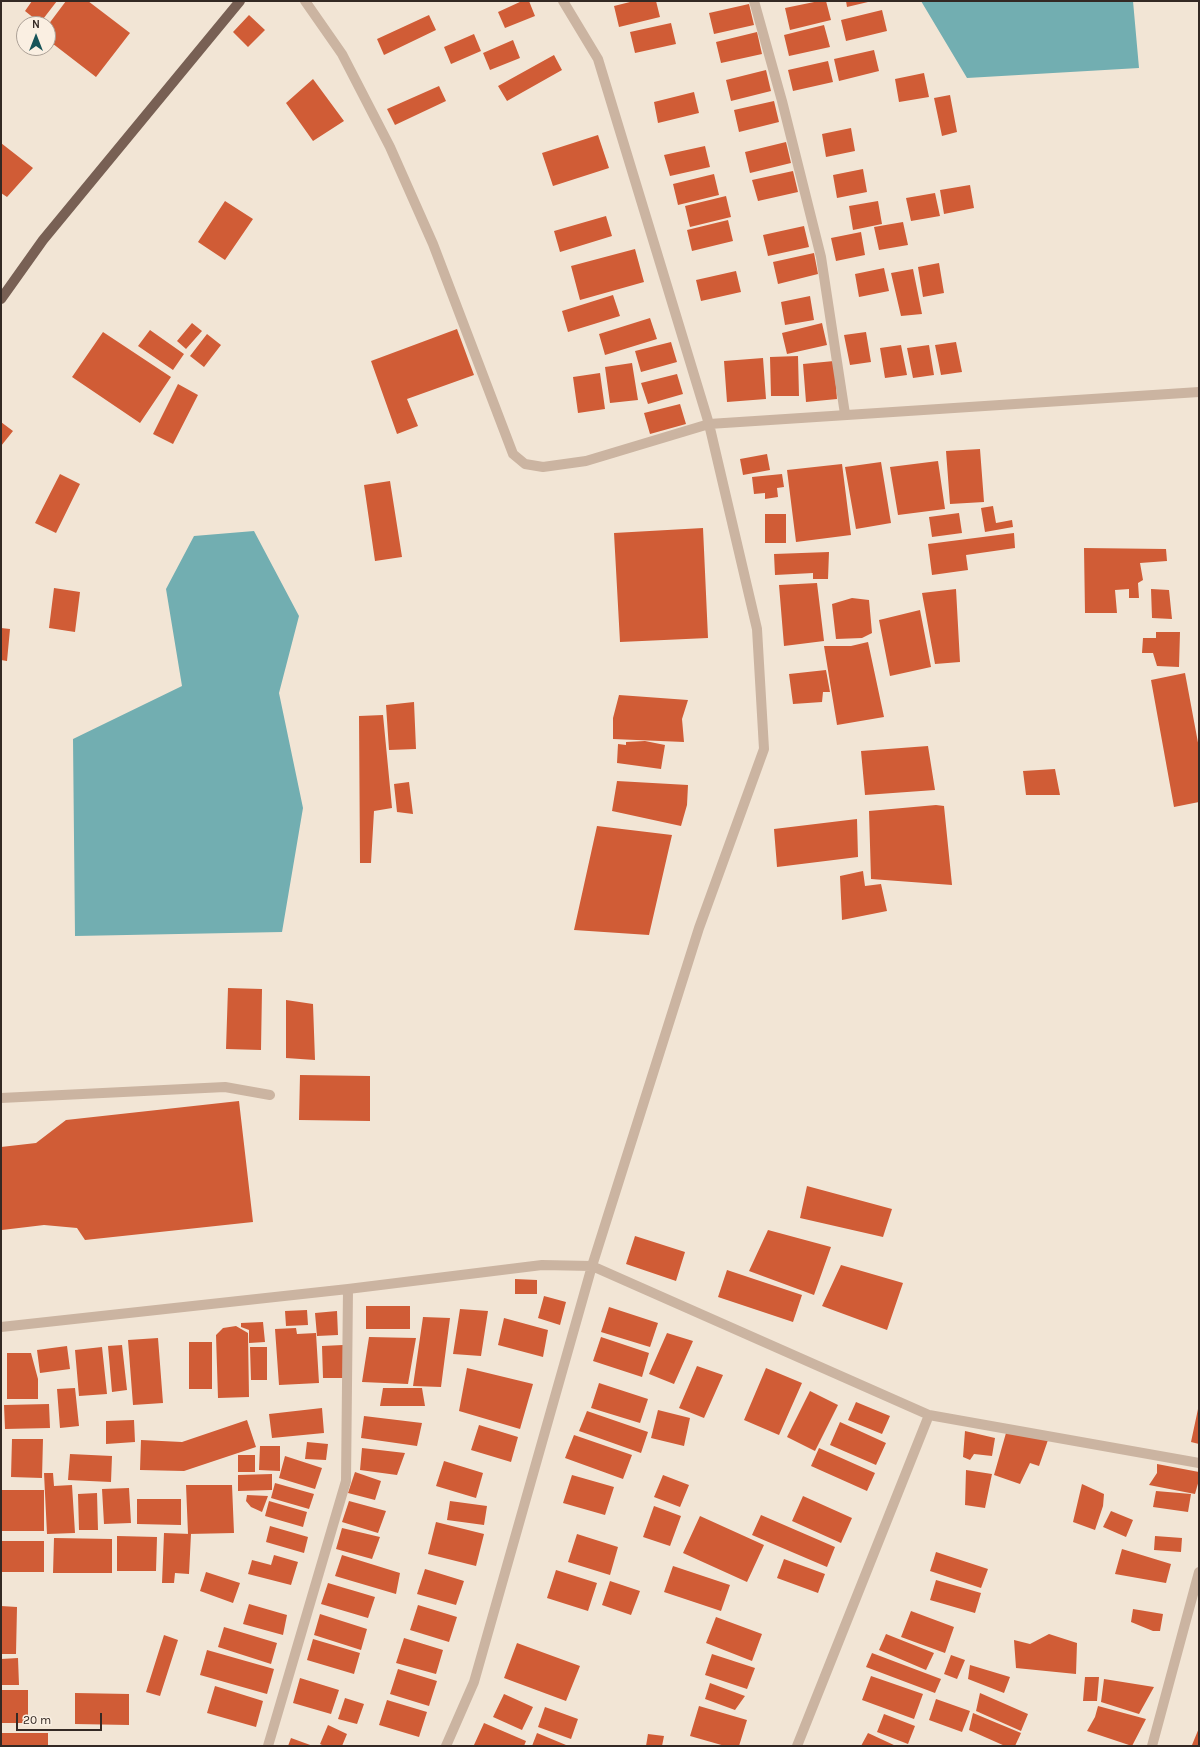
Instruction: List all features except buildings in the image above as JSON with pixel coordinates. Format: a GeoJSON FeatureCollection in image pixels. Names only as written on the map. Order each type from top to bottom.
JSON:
{"type":"FeatureCollection","features":[{"type":"Feature","properties":{"kind":"main road"},"geometry":{"type":"LineString","coordinates":[[1,300],[43,240],[240,1]]}},
{"type":"Feature","properties":{"kind":"street"},"geometry":{"type":"LineString","coordinates":[[304,1],[342,54],[390,147],[433,244],[513,454],[525,464],[543,467],[586,461],[709,424],[1199,392]]}},
{"type":"Feature","properties":{"kind":"street"},"geometry":{"type":"LineString","coordinates":[[446,1746],[474,1682],[592,1266],[699,928],[764,749],[757,629],[709,424],[598,59],[563,1]]}},
{"type":"Feature","properties":{"kind":"street"},"geometry":{"type":"LineString","coordinates":[[754,1],[782,101],[821,257],[845,414]]}},
{"type":"Feature","properties":{"kind":"street"},"geometry":{"type":"LineString","coordinates":[[1,1098],[225,1087],[270,1095]]}},
{"type":"Feature","properties":{"kind":"street"},"geometry":{"type":"LineString","coordinates":[[1,1327],[348,1289],[542,1265],[592,1266],[929,1416],[1199,1463]]}},
{"type":"Feature","properties":{"kind":"street"},"geometry":{"type":"LineString","coordinates":[[268,1746],[346,1481],[348,1289]]}},
{"type":"Feature","properties":{"kind":"street"},"geometry":{"type":"LineString","coordinates":[[797,1746],[929,1416]]}},
{"type":"Feature","properties":{"kind":"street"},"geometry":{"type":"LineString","coordinates":[[1152,1746],[1199,1572]]}},
{"type":"Feature","properties":{"kind":"water"},"geometry":{"type":"Polygon","coordinates":[[[921,1],[1133,1],[1139,68],[967,78],[921,1]]]}},
{"type":"Feature","properties":{"kind":"water"},"geometry":{"type":"Polygon","coordinates":[[[254,531],[299,616],[279,693],[303,808],[282,932],[75,936],[73,739],[182,686],[166,589],[194,536],[254,531]]]}}]}
